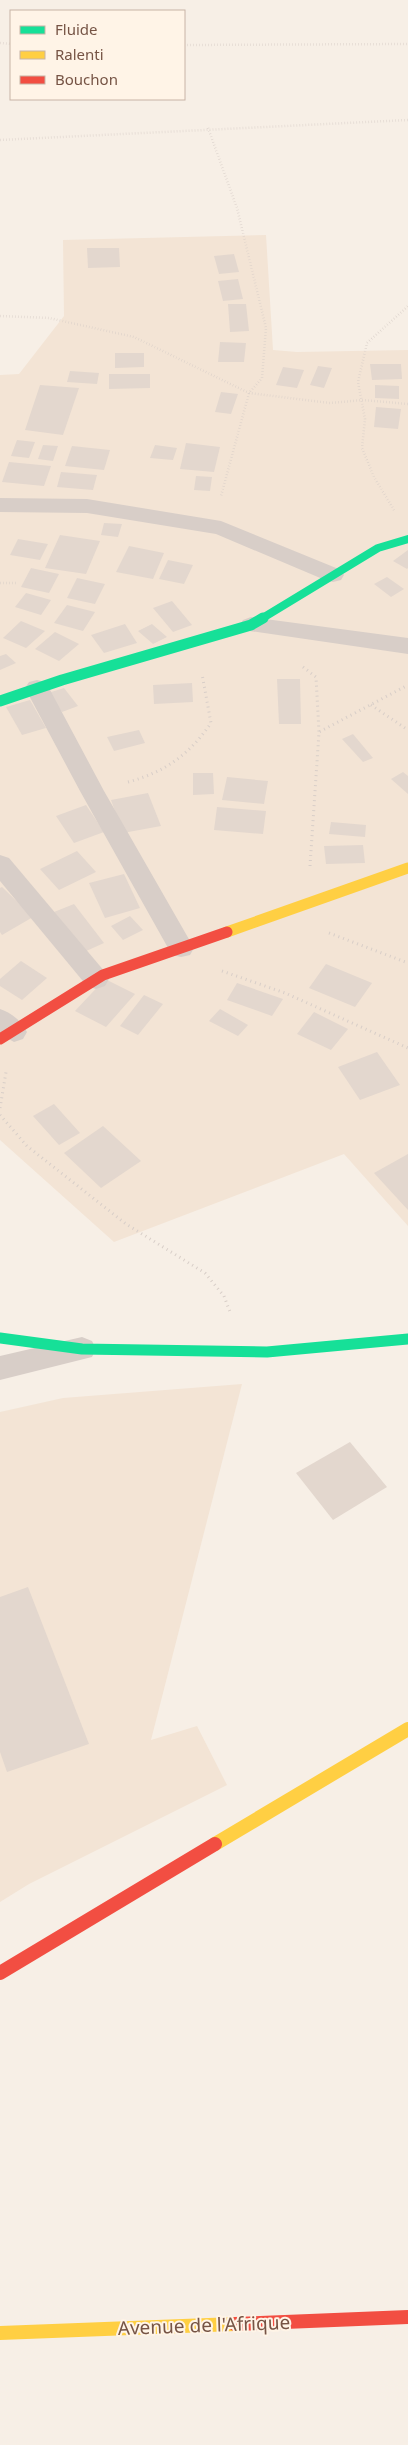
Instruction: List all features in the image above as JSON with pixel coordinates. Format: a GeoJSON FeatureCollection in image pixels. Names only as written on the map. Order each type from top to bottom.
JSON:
{"type":"FeatureCollection","features":[{"type":"Feature","properties":{"kind":"street"},"geometry":{"type":"LineString","coordinates":[[0,504],[87,506],[221,528],[333,575]]}},
{"type":"Feature","properties":{"kind":"street"},"geometry":{"type":"LineString","coordinates":[[0,701],[37,688],[251,625],[378,548],[408,539]]}},
{"type":"Feature","properties":{"kind":"street"},"geometry":{"type":"LineString","coordinates":[[251,625],[408,646]]}},
{"type":"Feature","properties":{"kind":"street"},"geometry":{"type":"LineString","coordinates":[[37,688],[92,791],[181,948]]}},
{"type":"Feature","properties":{"kind":"street"},"geometry":{"type":"LineString","coordinates":[[0,864],[96,979]]}},
{"type":"Feature","properties":{"kind":"street"},"geometry":{"type":"LineString","coordinates":[[4,1030],[96,979],[408,868]]}},
{"type":"Feature","properties":{"kind":"street"},"geometry":{"type":"LineString","coordinates":[[0,1338],[82,1349],[240,1352],[267,1352],[408,1339]]}},
{"type":"Feature","properties":{"kind":"street"},"geometry":{"type":"LineString","coordinates":[[0,1368],[82,1349]]}},
{"type":"Feature","properties":{"kind":"street"},"geometry":{"type":"LineString","coordinates":[[0,1973],[408,1729]]}},
{"type":"Feature","properties":{"kind":"street","name":"Avenue de l'Afrique"},"geometry":{"type":"LineString","coordinates":[[0,2333],[408,2318]]}},
{"type":"Feature","properties":{"kind":"path"},"geometry":{"type":"LineString","coordinates":[[185,45],[408,44]]}},
{"type":"Feature","properties":{"kind":"path"},"geometry":{"type":"LineString","coordinates":[[0,140],[208,128],[408,120]]}},
{"type":"Feature","properties":{"kind":"path"},"geometry":{"type":"LineString","coordinates":[[208,128],[237,208],[266,328],[262,378],[249,393],[217,510],[221,528]]}},
{"type":"Feature","properties":{"kind":"path"},"geometry":{"type":"LineString","coordinates":[[398,518],[374,477],[362,448],[365,419],[363,400],[358,382],[367,343],[408,306]]}},
{"type":"Feature","properties":{"kind":"path"},"geometry":{"type":"LineString","coordinates":[[0,316],[49,318],[134,338],[249,393],[330,403],[363,400],[408,404]]}},
{"type":"Feature","properties":{"kind":"path"},"geometry":{"type":"LineString","coordinates":[[0,583],[16,583]]}},
{"type":"Feature","properties":{"kind":"path"},"geometry":{"type":"LineString","coordinates":[[92,791],[151,776],[176,764],[199,742],[211,723],[195,641]]}},
{"type":"Feature","properties":{"kind":"path"},"geometry":{"type":"LineString","coordinates":[[302,665],[316,676],[319,732],[310,851],[310,903],[318,929],[408,963]]}},
{"type":"Feature","properties":{"kind":"path"},"geometry":{"type":"LineString","coordinates":[[319,732],[408,685]]}},
{"type":"Feature","properties":{"kind":"path"},"geometry":{"type":"LineString","coordinates":[[370,705],[408,730]]}},
{"type":"Feature","properties":{"kind":"path"},"geometry":{"type":"LineString","coordinates":[[181,948],[192,960],[285,994],[408,1048]]}},
{"type":"Feature","properties":{"kind":"path"},"geometry":{"type":"LineString","coordinates":[[0,1115],[5,1125],[25,1142],[138,1232],[194,1264],[215,1281],[228,1308],[240,1352]]}},
{"type":"Feature","properties":{"kind":"shaded area"},"geometry":{"type":"Polygon","coordinates":[[[266,235],[273,350],[297,352],[408,350],[408,1226],[344,1154],[114,1242],[0,1140],[0,375],[19,374],[64,316],[63,240],[266,235]]]}},
{"type":"Feature","properties":{"kind":"shaded area"},"geometry":{"type":"Polygon","coordinates":[[[242,1384],[151,1740],[197,1726],[227,1785],[29,1884],[0,1902],[0,1412],[63,1398],[242,1384]]]}},
{"type":"Feature","properties":{"kind":"building"},"geometry":{"type":"Polygon","coordinates":[[[87,248],[119,248],[120,267],[88,268],[87,248]]]}},
{"type":"Feature","properties":{"kind":"building"},"geometry":{"type":"Polygon","coordinates":[[[234,254],[239,272],[219,274],[214,256],[234,254]]]}},
{"type":"Feature","properties":{"kind":"building"},"geometry":{"type":"Polygon","coordinates":[[[238,279],[243,299],[223,301],[218,281],[238,279]]]}},
{"type":"Feature","properties":{"kind":"building"},"geometry":{"type":"Polygon","coordinates":[[[228,304],[246,304],[249,331],[230,332],[228,304]]]}},
{"type":"Feature","properties":{"kind":"building"},"geometry":{"type":"Polygon","coordinates":[[[220,342],[246,343],[244,362],[218,362],[220,342]]]}},
{"type":"Feature","properties":{"kind":"building"},"geometry":{"type":"Polygon","coordinates":[[[115,353],[144,353],[144,367],[115,368],[115,353]]]}},
{"type":"Feature","properties":{"kind":"building"},"geometry":{"type":"Polygon","coordinates":[[[370,364],[401,364],[402,379],[372,380],[370,364]]]}},
{"type":"Feature","properties":{"kind":"building"},"geometry":{"type":"Polygon","coordinates":[[[318,366],[332,368],[324,388],[310,385],[318,366]]]}},
{"type":"Feature","properties":{"kind":"building"},"geometry":{"type":"Polygon","coordinates":[[[283,367],[304,370],[297,388],[276,385],[283,367]]]}},
{"type":"Feature","properties":{"kind":"building"},"geometry":{"type":"Polygon","coordinates":[[[70,371],[99,373],[97,384],[67,382],[70,371]]]}},
{"type":"Feature","properties":{"kind":"building"},"geometry":{"type":"Polygon","coordinates":[[[109,374],[150,374],[150,388],[109,389],[109,374]]]}},
{"type":"Feature","properties":{"kind":"building"},"geometry":{"type":"Polygon","coordinates":[[[40,385],[79,388],[63,435],[25,430],[40,385]]]}},
{"type":"Feature","properties":{"kind":"building"},"geometry":{"type":"Polygon","coordinates":[[[375,385],[399,386],[399,399],[375,398],[375,385]]]}},
{"type":"Feature","properties":{"kind":"building"},"geometry":{"type":"Polygon","coordinates":[[[221,392],[238,394],[231,414],[215,412],[221,392]]]}},
{"type":"Feature","properties":{"kind":"building"},"geometry":{"type":"Polygon","coordinates":[[[376,407],[401,409],[398,429],[374,427],[376,407]]]}},
{"type":"Feature","properties":{"kind":"building"},"geometry":{"type":"Polygon","coordinates":[[[17,440],[35,442],[29,458],[11,456],[17,440]]]}},
{"type":"Feature","properties":{"kind":"building"},"geometry":{"type":"Polygon","coordinates":[[[186,443],[220,447],[214,472],[180,469],[186,443]]]}},
{"type":"Feature","properties":{"kind":"building"},"geometry":{"type":"Polygon","coordinates":[[[43,445],[58,446],[53,461],[38,459],[43,445]]]}},
{"type":"Feature","properties":{"kind":"building"},"geometry":{"type":"Polygon","coordinates":[[[155,445],[177,448],[173,460],[150,458],[155,445]]]}},
{"type":"Feature","properties":{"kind":"building"},"geometry":{"type":"Polygon","coordinates":[[[72,446],[110,450],[104,470],[65,466],[72,446]]]}},
{"type":"Feature","properties":{"kind":"building"},"geometry":{"type":"Polygon","coordinates":[[[9,462],[51,466],[44,486],[2,482],[9,462]]]}},
{"type":"Feature","properties":{"kind":"building"},"geometry":{"type":"Polygon","coordinates":[[[61,472],[97,475],[93,490],[57,487],[61,472]]]}},
{"type":"Feature","properties":{"kind":"building"},"geometry":{"type":"Polygon","coordinates":[[[196,476],[212,477],[210,491],[194,490],[196,476]]]}},
{"type":"Feature","properties":{"kind":"building"},"geometry":{"type":"Polygon","coordinates":[[[104,523],[122,524],[118,537],[101,535],[104,523]]]}},
{"type":"Feature","properties":{"kind":"building"},"geometry":{"type":"Polygon","coordinates":[[[60,535],[100,541],[86,574],[45,568],[60,535]]]}},
{"type":"Feature","properties":{"kind":"building"},"geometry":{"type":"Polygon","coordinates":[[[18,539],[48,544],[40,560],[10,555],[18,539]]]}},
{"type":"Feature","properties":{"kind":"building"},"geometry":{"type":"Polygon","coordinates":[[[129,546],[164,553],[153,579],[116,572],[129,546]]]}},
{"type":"Feature","properties":{"kind":"building"},"geometry":{"type":"Polygon","coordinates":[[[408,550],[408,568],[407,569],[393,561],[408,550]]]}},
{"type":"Feature","properties":{"kind":"building"},"geometry":{"type":"Polygon","coordinates":[[[168,560],[193,565],[184,584],[159,579],[168,560]]]}},
{"type":"Feature","properties":{"kind":"building"},"geometry":{"type":"Polygon","coordinates":[[[31,568],[59,574],[49,593],[21,587],[31,568]]]}},
{"type":"Feature","properties":{"kind":"building"},"geometry":{"type":"Polygon","coordinates":[[[387,577],[404,589],[391,597],[374,584],[387,577]]]}},
{"type":"Feature","properties":{"kind":"building"},"geometry":{"type":"Polygon","coordinates":[[[77,578],[105,584],[95,604],[67,598],[77,578]]]}},
{"type":"Feature","properties":{"kind":"building"},"geometry":{"type":"Polygon","coordinates":[[[26,593],[51,600],[41,615],[15,607],[26,593]]]}},
{"type":"Feature","properties":{"kind":"building"},"geometry":{"type":"Polygon","coordinates":[[[172,601],[192,625],[173,632],[153,608],[172,601]]]}},
{"type":"Feature","properties":{"kind":"building"},"geometry":{"type":"Polygon","coordinates":[[[67,605],[95,612],[83,631],[54,623],[67,605]]]}},
{"type":"Feature","properties":{"kind":"building"},"geometry":{"type":"Polygon","coordinates":[[[21,621],[45,631],[26,648],[3,638],[21,621]]]}},
{"type":"Feature","properties":{"kind":"building"},"geometry":{"type":"Polygon","coordinates":[[[125,624],[137,643],[104,653],[91,635],[125,624]]]}},
{"type":"Feature","properties":{"kind":"building"},"geometry":{"type":"Polygon","coordinates":[[[152,624],[167,637],[153,644],[138,631],[152,624]]]}},
{"type":"Feature","properties":{"kind":"building"},"geometry":{"type":"Polygon","coordinates":[[[55,632],[79,644],[59,661],[35,649],[55,632]]]}},
{"type":"Feature","properties":{"kind":"building"},"geometry":{"type":"Polygon","coordinates":[[[6,654],[16,663],[0,670],[0,656],[6,654]]]}},
{"type":"Feature","properties":{"kind":"building"},"geometry":{"type":"Polygon","coordinates":[[[277,679],[300,679],[301,724],[279,724],[277,679]]]}},
{"type":"Feature","properties":{"kind":"building"},"geometry":{"type":"Polygon","coordinates":[[[192,683],[193,702],[154,704],[153,685],[192,683]]]}},
{"type":"Feature","properties":{"kind":"building"},"geometry":{"type":"Polygon","coordinates":[[[64,688],[78,706],[62,712],[48,693],[64,688]]]}},
{"type":"Feature","properties":{"kind":"building"},"geometry":{"type":"Polygon","coordinates":[[[30,700],[46,728],[22,735],[6,707],[30,700]]]}},
{"type":"Feature","properties":{"kind":"building"},"geometry":{"type":"Polygon","coordinates":[[[139,730],[145,743],[114,751],[107,737],[139,730]]]}},
{"type":"Feature","properties":{"kind":"building"},"geometry":{"type":"Polygon","coordinates":[[[353,734],[373,758],[363,762],[342,739],[353,734]]]}},
{"type":"Feature","properties":{"kind":"building"},"geometry":{"type":"Polygon","coordinates":[[[403,772],[408,776],[408,794],[391,779],[403,772]]]}},
{"type":"Feature","properties":{"kind":"building"},"geometry":{"type":"Polygon","coordinates":[[[193,773],[213,773],[214,794],[193,795],[193,773]]]}},
{"type":"Feature","properties":{"kind":"building"},"geometry":{"type":"Polygon","coordinates":[[[227,777],[268,781],[264,804],[222,800],[227,777]]]}},
{"type":"Feature","properties":{"kind":"building"},"geometry":{"type":"Polygon","coordinates":[[[148,793],[161,826],[123,833],[111,800],[148,793]]]}},
{"type":"Feature","properties":{"kind":"building"},"geometry":{"type":"Polygon","coordinates":[[[86,805],[104,832],[74,843],[56,816],[86,805]]]}},
{"type":"Feature","properties":{"kind":"building"},"geometry":{"type":"Polygon","coordinates":[[[217,807],[266,811],[263,834],[214,830],[217,807]]]}},
{"type":"Feature","properties":{"kind":"building"},"geometry":{"type":"Polygon","coordinates":[[[331,822],[366,825],[365,837],[329,834],[331,822]]]}},
{"type":"Feature","properties":{"kind":"building"},"geometry":{"type":"Polygon","coordinates":[[[363,845],[365,863],[326,864],[324,846],[363,845]]]}},
{"type":"Feature","properties":{"kind":"building"},"geometry":{"type":"Polygon","coordinates":[[[77,851],[96,872],[59,890],[40,869],[77,851]]]}},
{"type":"Feature","properties":{"kind":"building"},"geometry":{"type":"Polygon","coordinates":[[[124,874],[140,908],[105,918],[89,883],[124,874]]]}},
{"type":"Feature","properties":{"kind":"building"},"geometry":{"type":"Polygon","coordinates":[[[2,887],[33,917],[2,935],[0,932],[0,888],[2,887]]]}},
{"type":"Feature","properties":{"kind":"building"},"geometry":{"type":"Polygon","coordinates":[[[74,904],[104,943],[84,952],[54,912],[74,904]]]}},
{"type":"Feature","properties":{"kind":"building"},"geometry":{"type":"Polygon","coordinates":[[[130,916],[143,930],[123,940],[111,926],[130,916]]]}},
{"type":"Feature","properties":{"kind":"building"},"geometry":{"type":"Polygon","coordinates":[[[21,961],[47,978],[22,1000],[0,986],[0,979],[21,961]]]}},
{"type":"Feature","properties":{"kind":"building"},"geometry":{"type":"Polygon","coordinates":[[[326,964],[372,983],[355,1007],[309,988],[326,964]]]}},
{"type":"Feature","properties":{"kind":"building"},"geometry":{"type":"Polygon","coordinates":[[[105,979],[135,994],[106,1027],[75,1011],[105,979]]]}},
{"type":"Feature","properties":{"kind":"building"},"geometry":{"type":"Polygon","coordinates":[[[237,983],[283,999],[272,1016],[227,1000],[237,983]]]}},
{"type":"Feature","properties":{"kind":"building"},"geometry":{"type":"Polygon","coordinates":[[[144,995],[163,1004],[138,1035],[120,1026],[144,995]]]}},
{"type":"Feature","properties":{"kind":"building"},"geometry":{"type":"Polygon","coordinates":[[[220,1009],[248,1025],[238,1036],[209,1021],[220,1009]]]}},
{"type":"Feature","properties":{"kind":"building"},"geometry":{"type":"Polygon","coordinates":[[[314,1012],[348,1029],[331,1050],[297,1034],[314,1012]]]}},
{"type":"Feature","properties":{"kind":"building"},"geometry":{"type":"Polygon","coordinates":[[[377,1052],[400,1085],[360,1100],[338,1067],[377,1052]]]}},
{"type":"Feature","properties":{"kind":"building"},"geometry":{"type":"Polygon","coordinates":[[[54,1104],[80,1133],[59,1145],[33,1116],[54,1104]]]}},
{"type":"Feature","properties":{"kind":"building"},"geometry":{"type":"Polygon","coordinates":[[[103,1126],[141,1161],[101,1188],[64,1153],[103,1126]]]}},
{"type":"Feature","properties":{"kind":"building"},"geometry":{"type":"Polygon","coordinates":[[[408,1154],[408,1210],[374,1173],[408,1154]]]}},
{"type":"Feature","properties":{"kind":"building"},"geometry":{"type":"Polygon","coordinates":[[[350,1442],[387,1487],[333,1520],[296,1473],[350,1442]]]}},
{"type":"Feature","properties":{"kind":"building"},"geometry":{"type":"Polygon","coordinates":[[[28,1587],[89,1744],[7,1772],[0,1752],[0,1597],[28,1587]]]}},
{"type":"Feature","properties":{"kind":"traffic: fast"},"geometry":{"type":"LineString","coordinates":[[0,701],[62,680],[251,625],[378,548],[408,539]]}},
{"type":"Feature","properties":{"kind":"traffic: fast"},"geometry":{"type":"LineString","coordinates":[[0,1338],[82,1349],[267,1352],[408,1339]]}},
{"type":"Feature","properties":{"kind":"traffic: slow"},"geometry":{"type":"LineString","coordinates":[[227,932],[408,868]]}},
{"type":"Feature","properties":{"kind":"traffic: slow"},"geometry":{"type":"LineString","coordinates":[[215,1844],[408,1729]]}},
{"type":"Feature","properties":{"kind":"traffic: slow"},"geometry":{"type":"LineString","coordinates":[[0,2333],[235,2324]]}},
{"type":"Feature","properties":{"kind":"traffic: jam"},"geometry":{"type":"LineString","coordinates":[[0,1039],[103,975],[227,932]]}},
{"type":"Feature","properties":{"kind":"traffic: jam"},"geometry":{"type":"LineString","coordinates":[[0,1973],[215,1844]]}},
{"type":"Feature","properties":{"kind":"traffic: jam"},"geometry":{"type":"LineString","coordinates":[[235,2324],[408,2317]]}}]}
